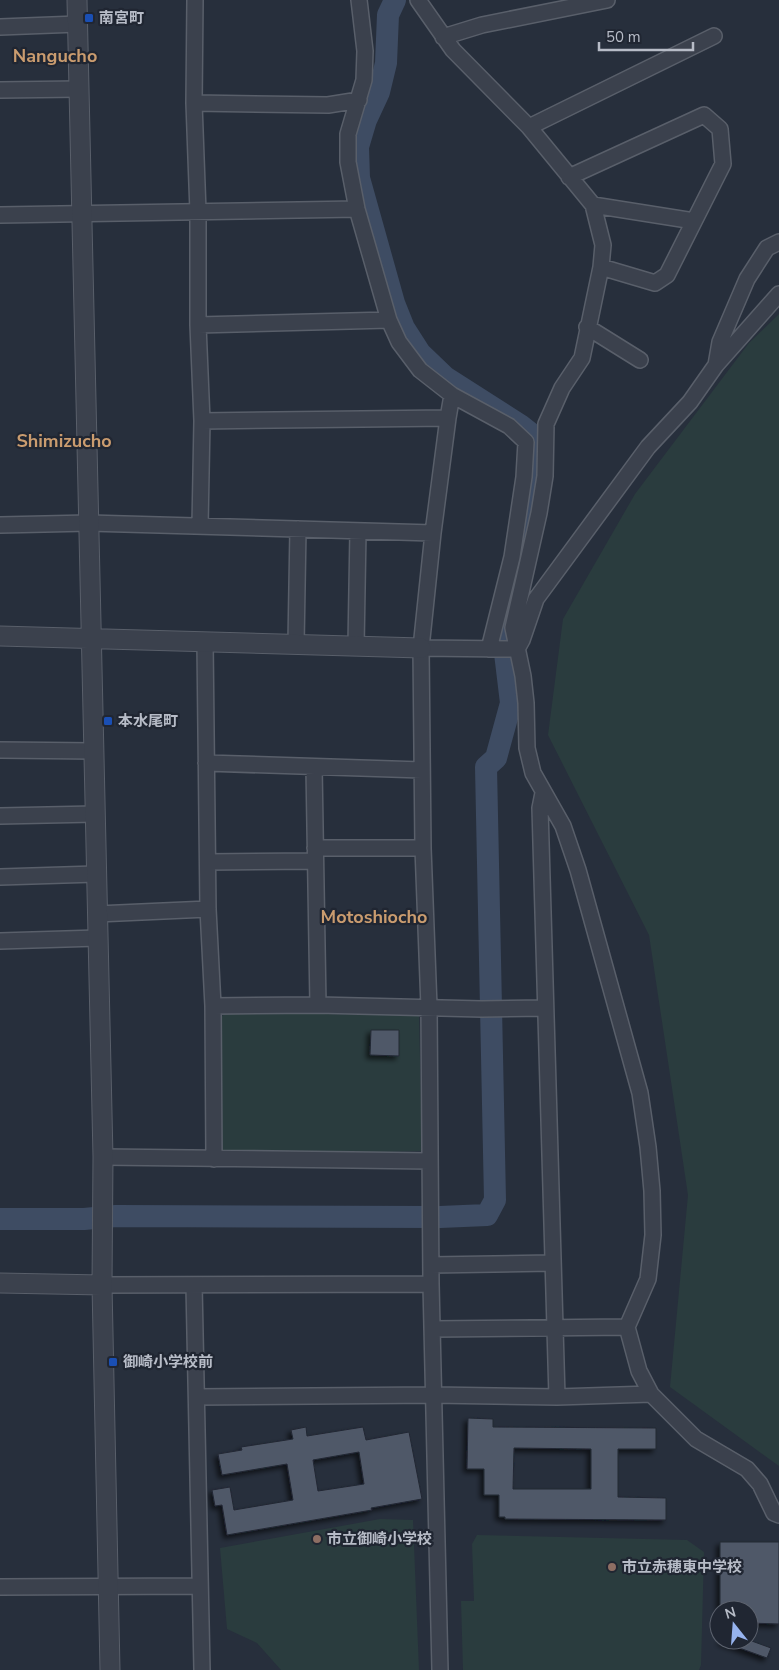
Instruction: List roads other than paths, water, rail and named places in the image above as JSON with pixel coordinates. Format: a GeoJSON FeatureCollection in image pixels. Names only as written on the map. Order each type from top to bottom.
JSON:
{"type":"FeatureCollection","features":[{"type":"Feature","properties":{"kind":"street"},"geometry":{"type":"LineString","coordinates":[[77,0],[98,938],[102,1285],[110,1670]]}},
{"type":"Feature","properties":{"kind":"street"},"geometry":{"type":"LineString","coordinates":[[195,0],[194,103],[198,212],[198,325],[202,422],[200,526]]}},
{"type":"Feature","properties":{"kind":"street"},"geometry":{"type":"LineString","coordinates":[[359,0],[365,50],[364,80],[348,134],[348,162],[357,209],[389,320],[399,342],[420,370],[452,395],[508,426],[526,442],[524,477],[512,557],[489,649]]}},
{"type":"Feature","properties":{"kind":"street"},"geometry":{"type":"LineString","coordinates":[[418,0],[452,50],[530,127],[593,204],[603,245],[601,267],[582,358],[562,388],[546,424],[545,476],[514,628],[526,703],[527,748],[533,773],[563,826],[578,870],[641,1102],[648,1146],[652,1191],[652,1242],[648,1280],[627,1327],[638,1371],[650,1394],[696,1439],[747,1469],[760,1484],[774,1513],[779,1515]]}},
{"type":"Feature","properties":{"kind":"street"},"geometry":{"type":"LineString","coordinates":[[443,37],[482,25],[607,0]]}},
{"type":"Feature","properties":{"kind":"street"},"geometry":{"type":"LineString","coordinates":[[0,26],[78,24]]}},
{"type":"Feature","properties":{"kind":"street"},"geometry":{"type":"LineString","coordinates":[[530,127],[714,36]]}},
{"type":"Feature","properties":{"kind":"street"},"geometry":{"type":"LineString","coordinates":[[0,90],[79,89]]}},
{"type":"Feature","properties":{"kind":"street"},"geometry":{"type":"LineString","coordinates":[[194,103],[328,105],[359,100]]}},
{"type":"Feature","properties":{"kind":"street"},"geometry":{"type":"LineString","coordinates":[[569,176],[704,115],[720,129],[723,164],[667,274],[655,282],[601,267]]}},
{"type":"Feature","properties":{"kind":"street"},"geometry":{"type":"LineString","coordinates":[[593,204],[694,221]]}},
{"type":"Feature","properties":{"kind":"street"},"geometry":{"type":"LineString","coordinates":[[0,215],[357,209]]}},
{"type":"Feature","properties":{"kind":"street"},"geometry":{"type":"LineString","coordinates":[[716,365],[720,342],[748,279],[767,248],[779,242]]}},
{"type":"Feature","properties":{"kind":"street"},"geometry":{"type":"LineString","coordinates":[[517,650],[536,599],[648,447],[690,402],[716,365],[779,294]]}},
{"type":"Feature","properties":{"kind":"street"},"geometry":{"type":"LineString","coordinates":[[198,325],[389,320]]}},
{"type":"Feature","properties":{"kind":"street"},"geometry":{"type":"LineString","coordinates":[[587,327],[640,360]]}},
{"type":"Feature","properties":{"kind":"street"},"geometry":{"type":"LineString","coordinates":[[440,1670],[431,1265],[429,1007],[423,848],[421,648],[452,395]]}},
{"type":"Feature","properties":{"kind":"street"},"geometry":{"type":"LineString","coordinates":[[202,422],[448,418]]}},
{"type":"Feature","properties":{"kind":"street"},"geometry":{"type":"LineString","coordinates":[[0,525],[89,523],[434,533]]}},
{"type":"Feature","properties":{"kind":"street"},"geometry":{"type":"LineString","coordinates":[[296,644],[298,529]]}},
{"type":"Feature","properties":{"kind":"street"},"geometry":{"type":"LineString","coordinates":[[356,646],[358,531]]}},
{"type":"Feature","properties":{"kind":"street"},"geometry":{"type":"LineString","coordinates":[[0,636],[517,650]]}},
{"type":"Feature","properties":{"kind":"street"},"geometry":{"type":"LineString","coordinates":[[205,642],[208,909],[213,1006],[214,1159]]}},
{"type":"Feature","properties":{"kind":"street"},"geometry":{"type":"LineString","coordinates":[[0,750],[94,751]]}},
{"type":"Feature","properties":{"kind":"street"},"geometry":{"type":"LineString","coordinates":[[206,764],[422,770]]}},
{"type":"Feature","properties":{"kind":"street"},"geometry":{"type":"LineString","coordinates":[[314,767],[318,1005]]}},
{"type":"Feature","properties":{"kind":"street"},"geometry":{"type":"LineString","coordinates":[[543,793],[540,808],[557,1397]]}},
{"type":"Feature","properties":{"kind":"street"},"geometry":{"type":"LineString","coordinates":[[0,816],[95,814]]}},
{"type":"Feature","properties":{"kind":"street"},"geometry":{"type":"LineString","coordinates":[[208,862],[423,848]]}},
{"type":"Feature","properties":{"kind":"street"},"geometry":{"type":"LineString","coordinates":[[0,877],[96,874]]}},
{"type":"Feature","properties":{"kind":"street"},"geometry":{"type":"LineString","coordinates":[[97,914],[208,909]]}},
{"type":"Feature","properties":{"kind":"street"},"geometry":{"type":"LineString","coordinates":[[0,941],[98,938]]}},
{"type":"Feature","properties":{"kind":"street"},"geometry":{"type":"LineString","coordinates":[[213,1006],[318,1005],[489,1009],[545,1008]]}},
{"type":"Feature","properties":{"kind":"street"},"geometry":{"type":"LineString","coordinates":[[102,1157],[430,1161]]}},
{"type":"Feature","properties":{"kind":"street"},"geometry":{"type":"LineString","coordinates":[[431,1265],[552,1263]]}},
{"type":"Feature","properties":{"kind":"street"},"geometry":{"type":"LineString","coordinates":[[0,1283],[102,1285],[432,1284]]}},
{"type":"Feature","properties":{"kind":"street"},"geometry":{"type":"LineString","coordinates":[[194,1285],[202,1670]]}},
{"type":"Feature","properties":{"kind":"street"},"geometry":{"type":"LineString","coordinates":[[433,1329],[627,1327]]}},
{"type":"Feature","properties":{"kind":"street"},"geometry":{"type":"LineString","coordinates":[[197,1397],[434,1395],[557,1397],[650,1394]]}},
{"type":"Feature","properties":{"kind":"street"},"geometry":{"type":"LineString","coordinates":[[0,1587],[200,1586]]}},
{"type":"Feature","properties":{"kind":"waterway"},"geometry":{"type":"LineString","coordinates":[[395,0],[388,15],[386,63],[379,92],[366,120],[358,147],[359,178],[394,303],[404,328],[420,353],[445,377],[534,436],[536,465],[534,494],[524,552]]}},
{"type":"Feature","properties":{"kind":"waterway"},"geometry":{"type":"LineString","coordinates":[[0,1219],[84,1219],[116,1216],[440,1217],[487,1215],[495,1200],[486,767],[496,758],[511,703],[504,645],[513,605]]}},
{"type":"Feature","properties":{"kind":"place","name":"南宮町"},"geometry":{"type":"Point","coordinates":[89,18]}},
{"type":"Feature","properties":{"kind":"place","name":"本水尾町"},"geometry":{"type":"Point","coordinates":[108,721]}},
{"type":"Feature","properties":{"kind":"place","name":"御崎小学校前"},"geometry":{"type":"Point","coordinates":[113,1362]}},
{"type":"Feature","properties":{"kind":"place","name":"市立御崎小学校"},"geometry":{"type":"Point","coordinates":[317,1539]}},
{"type":"Feature","properties":{"kind":"place","name":"市立赤穂東中学校"},"geometry":{"type":"Point","coordinates":[612,1567]}},
{"type":"Feature","properties":{"kind":"district","name":"Nangucho"},"geometry":{"type":"Point","coordinates":[55,56]}},
{"type":"Feature","properties":{"kind":"district","name":"Shimizucho"},"geometry":{"type":"Point","coordinates":[64,441]}},
{"type":"Feature","properties":{"kind":"district","name":"Motoshiocho"},"geometry":{"type":"Point","coordinates":[374,917]}}]}
